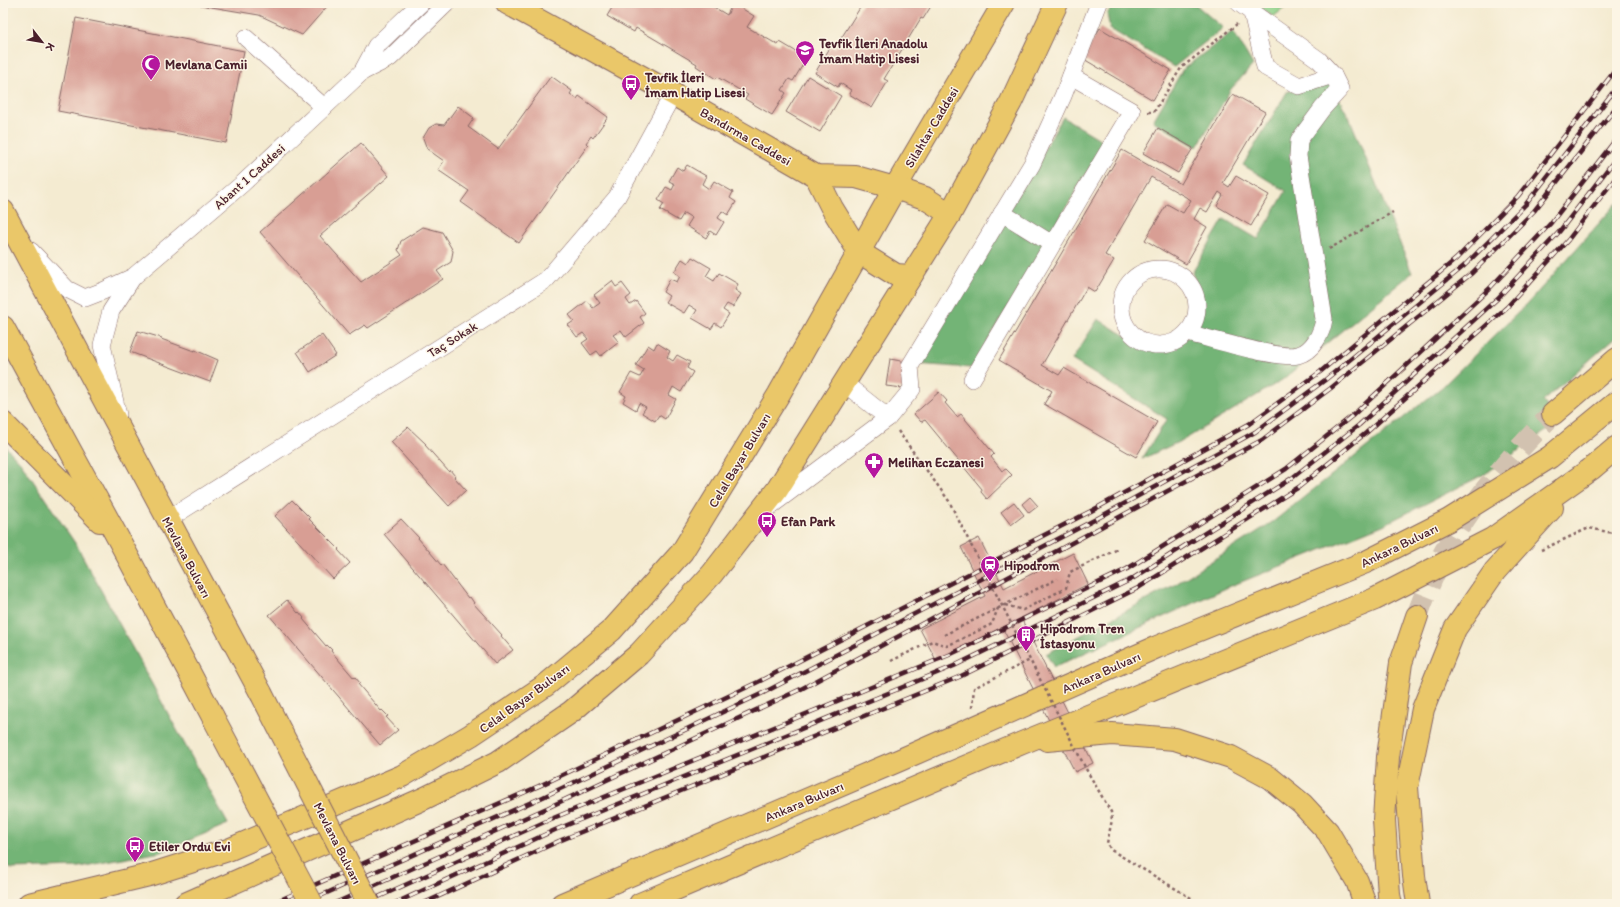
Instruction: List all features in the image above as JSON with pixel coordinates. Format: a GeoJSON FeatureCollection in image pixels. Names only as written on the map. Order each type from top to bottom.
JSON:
{"type":"FeatureCollection","features":[{"type":"Feature","properties":{"kind":"main road","name":"Bandırma Caddesi"},"geometry":{"type":"LineString","coordinates":[[507,3],[673,94],[816,176],[856,177],[896,188],[925,198],[950,214]]}},
{"type":"Feature","properties":{"kind":"main road","name":"Silahtar Caddesi"},"geometry":{"type":"LineString","coordinates":[[859,252],[1004,3]]}},
{"type":"Feature","properties":{"kind":"main road"},"geometry":{"type":"LineString","coordinates":[[185,904],[425,798],[498,762],[572,712],[640,654],[712,574],[777,490],[950,214],[1011,102],[1057,3]]}},
{"type":"Feature","properties":{"kind":"main road"},"geometry":{"type":"LineString","coordinates":[[816,176],[832,208],[859,252],[896,275],[912,276]]}},
{"type":"Feature","properties":{"kind":"main road","name":"Mevlana Bulvarı"},"geometry":{"type":"LineString","coordinates":[[3,211],[167,520],[261,693],[370,904]]}},
{"type":"Feature","properties":{"kind":"main road","name":"Celal Bayar Bulvarı"},"geometry":{"type":"LineString","coordinates":[[29,904],[149,875],[228,850],[402,776],[471,735],[546,686],[612,630],[682,552],[779,394],[859,252]]}},
{"type":"Feature","properties":{"kind":"main road"},"geometry":{"type":"LineString","coordinates":[[3,327],[120,540],[312,904]]}},
{"type":"Feature","properties":{"kind":"main road"},"geometry":{"type":"LineString","coordinates":[[1553,414],[1617,359]]}},
{"type":"Feature","properties":{"kind":"main road","name":"Ankara Bulvarı"},"geometry":{"type":"LineString","coordinates":[[562,904],[900,760],[1157,647],[1366,562],[1449,520],[1550,457],[1617,402]]}},
{"type":"Feature","properties":{"kind":"main road"},"geometry":{"type":"LineString","coordinates":[[3,423],[120,540]]}},
{"type":"Feature","properties":{"kind":"main road"},"geometry":{"type":"LineString","coordinates":[[640,904],[1022,743],[1375,599],[1492,539],[1591,468],[1617,447]]}},
{"type":"Feature","properties":{"kind":"main road"},"geometry":{"type":"LineString","coordinates":[[1418,904],[1406,787],[1423,709],[1456,629],[1495,571],[1512,551],[1591,468]]}},
{"type":"Feature","properties":{"kind":"main road"},"geometry":{"type":"LineString","coordinates":[[1391,904],[1388,895],[1384,820],[1388,757],[1401,663],[1417,616]]}},
{"type":"Feature","properties":{"kind":"main road"},"geometry":{"type":"LineString","coordinates":[[1022,743],[1112,734],[1174,738],[1231,757],[1270,778],[1302,804],[1328,832],[1357,881],[1365,904]]}},
{"type":"Feature","properties":{"kind":"street"},"geometry":{"type":"LineString","coordinates":[[403,20],[404,3]]}},
{"type":"Feature","properties":{"kind":"street","name":"Abant 1 Caddesi"},"geometry":{"type":"LineString","coordinates":[[362,72],[376,46],[421,3]]}},
{"type":"Feature","properties":{"kind":"street","name":"Abant 1 Caddesi"},"geometry":{"type":"LineString","coordinates":[[16,235],[67,289],[85,298],[133,277],[241,185],[362,72],[390,58],[447,3]]}},
{"type":"Feature","properties":{"kind":"street"},"geometry":{"type":"LineString","coordinates":[[756,516],[888,418],[912,389],[910,366],[1032,164],[1071,76],[1099,3]]}},
{"type":"Feature","properties":{"kind":"street"},"geometry":{"type":"LineString","coordinates":[[1245,8],[1265,67],[1299,86],[1333,75]]}},
{"type":"Feature","properties":{"kind":"street"},"geometry":{"type":"LineString","coordinates":[[1187,333],[1269,353],[1290,356],[1300,354],[1309,348],[1315,342],[1323,329],[1324,319],[1298,156],[1299,140],[1322,109],[1340,89],[1333,75],[1319,60],[1245,8]]}},
{"type":"Feature","properties":{"kind":"street"},"geometry":{"type":"LineString","coordinates":[[246,38],[324,107]]}},
{"type":"Feature","properties":{"kind":"street"},"geometry":{"type":"LineString","coordinates":[[972,379],[1132,111],[1071,76]]}},
{"type":"Feature","properties":{"kind":"street","name":"Taç Sokak"},"geometry":{"type":"LineString","coordinates":[[167,520],[546,280],[617,197],[673,94]]}},
{"type":"Feature","properties":{"kind":"street"},"geometry":{"type":"LineString","coordinates":[[1002,213],[1052,244]]}},
{"type":"Feature","properties":{"kind":"street"},"geometry":{"type":"LineString","coordinates":[[1158,269],[1170,271],[1182,276],[1196,297],[1197,310],[1194,322],[1187,333],[1177,341],[1165,345],[1153,345],[1141,341],[1131,333],[1124,323],[1121,312],[1122,299],[1126,288],[1134,278],[1145,272],[1158,269]]}},
{"type":"Feature","properties":{"kind":"street","name":"Abant 1 Caddesi"},"geometry":{"type":"LineString","coordinates":[[124,438],[102,345],[111,311],[133,277]]}},
{"type":"Feature","properties":{"kind":"street"},"geometry":{"type":"LineString","coordinates":[[844,383],[888,418]]}},
{"type":"Feature","properties":{"kind":"path"},"geometry":{"type":"LineString","coordinates":[[1132,111],[1154,112],[1181,68],[1245,8]]}},
{"type":"Feature","properties":{"kind":"path"},"geometry":{"type":"LineString","coordinates":[[1314,257],[1393,212]]}},
{"type":"Feature","properties":{"kind":"path"},"geometry":{"type":"LineString","coordinates":[[888,418],[950,501],[1086,769],[1111,812],[1112,820],[1107,843],[1110,850],[1201,904]]}},
{"type":"Feature","properties":{"kind":"path"},"geometry":{"type":"LineString","coordinates":[[1512,551],[1528,558],[1589,528],[1617,534]]}},
{"type":"Feature","properties":{"kind":"path"},"geometry":{"type":"LineString","coordinates":[[1003,605],[1023,610],[1066,588],[1070,572],[1118,550]]}},
{"type":"Feature","properties":{"kind":"path"},"geometry":{"type":"LineString","coordinates":[[944,635],[1057,579]]}},
{"type":"Feature","properties":{"kind":"path"},"geometry":{"type":"LineString","coordinates":[[891,661],[932,641],[947,646],[960,640],[992,624],[998,608]]}},
{"type":"Feature","properties":{"kind":"path"},"geometry":{"type":"LineString","coordinates":[[974,688],[1030,660]]}},
{"type":"Feature","properties":{"kind":"green space"},"geometry":{"type":"Polygon","coordinates":[[[1115,3],[1194,3],[1223,28],[1174,67],[1110,29],[1107,14],[1115,3]]]}},
{"type":"Feature","properties":{"kind":"green space"},"geometry":{"type":"Polygon","coordinates":[[[1255,3],[1291,3],[1273,17],[1255,3]]]}},
{"type":"Feature","properties":{"kind":"green space"},"geometry":{"type":"Polygon","coordinates":[[[1233,31],[1253,65],[1231,89],[1197,147],[1153,121],[1183,69],[1233,31]]]}},
{"type":"Feature","properties":{"kind":"green space"},"geometry":{"type":"Polygon","coordinates":[[[1328,79],[1350,119],[1412,273],[1282,380],[1187,438],[1142,459],[1167,419],[1072,360],[1098,319],[1147,349],[1174,348],[1194,332],[1201,315],[1200,292],[1192,273],[1224,219],[1258,239],[1286,191],[1243,165],[1287,92],[1328,79]]]}},
{"type":"Feature","properties":{"kind":"green space"},"geometry":{"type":"Polygon","coordinates":[[[1063,117],[1105,142],[1050,235],[1008,211],[1063,117]]]}},
{"type":"Feature","properties":{"kind":"green space"},"geometry":{"type":"Polygon","coordinates":[[[1617,203],[1617,336],[1543,401],[1559,422],[1485,474],[1383,525],[1226,588],[1054,667],[1046,654],[1176,584],[1274,521],[1442,387],[1528,303],[1617,203]]]}},
{"type":"Feature","properties":{"kind":"green space"},"geometry":{"type":"Polygon","coordinates":[[[1004,218],[1047,244],[971,368],[915,364],[1004,218]]]}},
{"type":"Feature","properties":{"kind":"green space"},"geometry":{"type":"Polygon","coordinates":[[[3,444],[21,463],[77,546],[228,824],[161,852],[79,867],[11,869],[3,863],[3,444]]]}},
{"type":"Feature","properties":{"kind":"building"},"geometry":{"type":"Polygon","coordinates":[[[188,3],[330,3],[302,35],[259,15],[188,3]]]}},
{"type":"Feature","properties":{"kind":"building"},"geometry":{"type":"Polygon","coordinates":[[[615,3],[707,3],[727,15],[733,3],[754,16],[747,27],[778,45],[780,42],[807,58],[793,81],[789,79],[782,90],[786,93],[772,115],[745,99],[748,95],[717,77],[716,79],[696,66],[697,64],[636,28],[634,32],[607,16],[615,3]]]}},
{"type":"Feature","properties":{"kind":"building"},"geometry":{"type":"Polygon","coordinates":[[[863,3],[933,3],[923,19],[921,18],[884,79],[888,81],[872,108],[849,94],[851,90],[840,83],[838,87],[815,73],[831,46],[835,48],[863,3]]]}},
{"type":"Feature","properties":{"kind":"building","name":"Mevlana Camii"},"geometry":{"type":"Polygon","coordinates":[[[76,18],[244,51],[226,143],[58,111],[76,18]]]}},
{"type":"Feature","properties":{"kind":"building"},"geometry":{"type":"Polygon","coordinates":[[[1100,28],[1171,70],[1153,100],[1082,58],[1100,28]]]}},
{"type":"Feature","properties":{"kind":"building"},"geometry":{"type":"Polygon","coordinates":[[[551,76],[572,91],[570,94],[577,99],[579,96],[608,117],[593,138],[591,136],[586,143],[588,145],[519,243],[461,202],[469,191],[438,170],[444,161],[427,149],[423,138],[429,128],[436,124],[444,125],[458,106],[474,118],[468,127],[498,149],[551,76]]]}},
{"type":"Feature","properties":{"kind":"building"},"geometry":{"type":"Polygon","coordinates":[[[808,76],[841,96],[820,132],[786,112],[808,76]]]}},
{"type":"Feature","properties":{"kind":"building"},"geometry":{"type":"Polygon","coordinates":[[[1233,94],[1265,112],[1223,183],[1229,187],[1236,176],[1269,195],[1251,226],[1217,206],[1223,195],[1219,192],[1207,212],[1200,208],[1194,219],[1207,227],[1186,264],[1145,240],[1167,204],[1183,213],[1191,200],[1151,177],[1105,255],[1114,260],[1095,292],[1087,287],[1042,365],[1059,375],[1064,368],[1157,422],[1136,457],[1044,404],[1052,391],[999,360],[1122,150],[1181,184],[1233,94]]]}},
{"type":"Feature","properties":{"kind":"building"},"geometry":{"type":"Polygon","coordinates":[[[1158,128],[1193,148],[1178,173],[1143,153],[1158,128]]]}},
{"type":"Feature","properties":{"kind":"building"},"geometry":{"type":"Polygon","coordinates":[[[361,143],[389,176],[320,236],[361,282],[402,255],[398,250],[401,241],[423,227],[442,232],[453,251],[451,262],[437,271],[443,279],[368,328],[365,325],[349,335],[260,232],[361,143]]]}},
{"type":"Feature","properties":{"kind":"building"},"geometry":{"type":"Polygon","coordinates":[[[687,165],[706,176],[702,184],[709,189],[714,181],[733,192],[730,198],[736,202],[728,215],[722,211],[718,218],[724,222],[716,235],[710,231],[706,238],[687,226],[692,218],[684,213],[679,221],[660,210],[664,204],[658,200],[666,187],[672,190],[675,184],[669,181],[677,167],[683,171],[687,165]]]}},
{"type":"Feature","properties":{"kind":"building"},"geometry":{"type":"Polygon","coordinates":[[[692,257],[711,268],[706,276],[714,281],[719,273],[738,284],[735,290],[741,294],[733,307],[727,304],[723,310],[729,314],[721,327],[715,323],[711,329],[692,318],[697,310],[689,305],[684,313],[665,302],[669,296],[663,292],[670,279],[677,282],[680,276],[674,272],[682,259],[688,263],[692,257]]]}},
{"type":"Feature","properties":{"kind":"building"},"geometry":{"type":"Polygon","coordinates":[[[612,281],[616,287],[622,283],[631,295],[626,299],[630,305],[636,301],[645,313],[640,317],[644,323],[626,337],[621,330],[613,335],[619,342],[601,356],[597,351],[591,355],[582,343],[588,339],[583,333],[577,337],[568,325],[574,321],[569,315],[587,301],[593,308],[600,303],[594,295],[612,281]]]}},
{"type":"Feature","properties":{"kind":"building"},"geometry":{"type":"Polygon","coordinates":[[[138,331],[162,338],[161,339],[194,351],[195,350],[218,360],[210,382],[130,352],[138,331]]]}},
{"type":"Feature","properties":{"kind":"building"},"geometry":{"type":"Polygon","coordinates":[[[322,335],[336,355],[310,372],[297,352],[322,335]]]}},
{"type":"Feature","properties":{"kind":"building"},"geometry":{"type":"Polygon","coordinates":[[[657,343],[670,351],[667,357],[673,361],[677,355],[690,362],[687,368],[693,372],[681,392],[673,387],[669,395],[676,399],[665,419],[659,415],[655,421],[642,413],[646,407],[639,403],[636,410],[623,402],[626,396],[620,392],[631,373],[640,377],[644,370],[636,365],[648,345],[654,349],[657,343]]]}},
{"type":"Feature","properties":{"kind":"building"},"geometry":{"type":"Polygon","coordinates":[[[890,359],[907,362],[903,388],[886,386],[890,359]]]}},
{"type":"Feature","properties":{"kind":"building"},"geometry":{"type":"Polygon","coordinates":[[[939,392],[947,401],[945,403],[957,417],[961,414],[994,454],[991,457],[1002,471],[1006,469],[1012,475],[987,499],[981,492],[982,489],[925,420],[921,422],[914,414],[939,392]]]}},
{"type":"Feature","properties":{"kind":"building"},"geometry":{"type":"Polygon","coordinates":[[[408,427],[426,444],[425,445],[449,472],[450,470],[455,476],[454,477],[466,490],[449,506],[391,442],[408,427]]]}},
{"type":"Feature","properties":{"kind":"building"},"geometry":{"type":"Polygon","coordinates":[[[1030,497],[1038,506],[1029,513],[1022,504],[1030,497]]]}},
{"type":"Feature","properties":{"kind":"building"},"geometry":{"type":"Polygon","coordinates":[[[292,500],[339,549],[338,550],[350,563],[333,579],[275,516],[292,500]]]}},
{"type":"Feature","properties":{"kind":"building"},"geometry":{"type":"Polygon","coordinates":[[[1014,502],[1024,515],[1011,525],[1001,512],[1014,502]]]}},
{"type":"Feature","properties":{"kind":"building"},"geometry":{"type":"Polygon","coordinates":[[[401,519],[441,565],[442,564],[468,598],[470,597],[473,603],[502,635],[501,636],[513,650],[495,664],[384,534],[401,519]]]}},
{"type":"Feature","properties":{"kind":"building","name":"Hipodrom Tren İstasyonu"},"geometry":{"type":"Polygon","coordinates":[[[979,538],[1004,588],[1073,553],[1088,584],[1021,618],[1093,763],[1075,772],[1002,627],[936,660],[920,629],[985,596],[961,547],[979,538]]]}},
{"type":"Feature","properties":{"kind":"building"},"geometry":{"type":"Polygon","coordinates":[[[287,600],[298,613],[299,612],[304,618],[303,619],[326,646],[327,645],[332,650],[331,651],[360,683],[358,684],[381,711],[382,710],[388,716],[386,717],[398,730],[380,745],[269,615],[287,600]]]}},
{"type":"Feature","properties":{"kind":"tunnel"},"geometry":{"type":"LineString","coordinates":[[1417,616],[1441,559],[1468,514],[1508,462],[1553,414]]}},
{"type":"Feature","properties":{"kind":"railway"},"geometry":{"type":"LineString","coordinates":[[271,904],[539,786],[758,682],[1093,510],[1249,424],[1320,372],[1456,259],[1518,196],[1617,68]]}},
{"type":"Feature","properties":{"kind":"railway"},"geometry":{"type":"LineString","coordinates":[[302,904],[543,797],[763,693],[1098,518],[1255,432],[1325,380],[1464,266],[1526,204],[1617,87]]}},
{"type":"Feature","properties":{"kind":"railway"},"geometry":{"type":"LineString","coordinates":[[333,904],[547,808],[801,689],[1262,440],[1331,388],[1472,273],[1534,211],[1617,106]]}},
{"type":"Feature","properties":{"kind":"railway"},"geometry":{"type":"LineString","coordinates":[[363,904],[551,819],[949,655],[1127,569],[1286,469],[1352,416],[1489,289],[1550,224],[1617,138]]}},
{"type":"Feature","properties":{"kind":"railway"},"geometry":{"type":"LineString","coordinates":[[393,904],[555,830],[954,666],[1132,579],[1292,478],[1359,425],[1498,298],[1559,232],[1617,157]]}},
{"type":"Feature","properties":{"kind":"railway"},"geometry":{"type":"LineString","coordinates":[[422,904],[559,841],[959,677],[1138,588],[1299,487],[1366,433],[1507,307],[1568,240],[1617,176]]}},
{"type":"Feature","properties":{"kind":"place","name":"Tevfik İleri Anadolu İmam Hatip Lisesi"},"geometry":{"type":"Point","coordinates":[805,67]}},
{"type":"Feature","properties":{"kind":"place","name":"Mevlana Camii"},"geometry":{"type":"Point","coordinates":[151,81]}},
{"type":"Feature","properties":{"kind":"place","name":"Tevfik İleri İmam Hatip Lisesi"},"geometry":{"type":"Point","coordinates":[631,101]}},
{"type":"Feature","properties":{"kind":"place","name":"Melihan Eczanesi"},"geometry":{"type":"Point","coordinates":[874,479]}},
{"type":"Feature","properties":{"kind":"place","name":"Efan Park"},"geometry":{"type":"Point","coordinates":[767,538]}},
{"type":"Feature","properties":{"kind":"place","name":"Hipodrom"},"geometry":{"type":"Point","coordinates":[990,582]}},
{"type":"Feature","properties":{"kind":"place","name":"Hipodrom Tren İstasyonu"},"geometry":{"type":"Point","coordinates":[1026,652]}},
{"type":"Feature","properties":{"kind":"place","name":"Etiler Ordu Evi"},"geometry":{"type":"Point","coordinates":[135,863]}}]}
